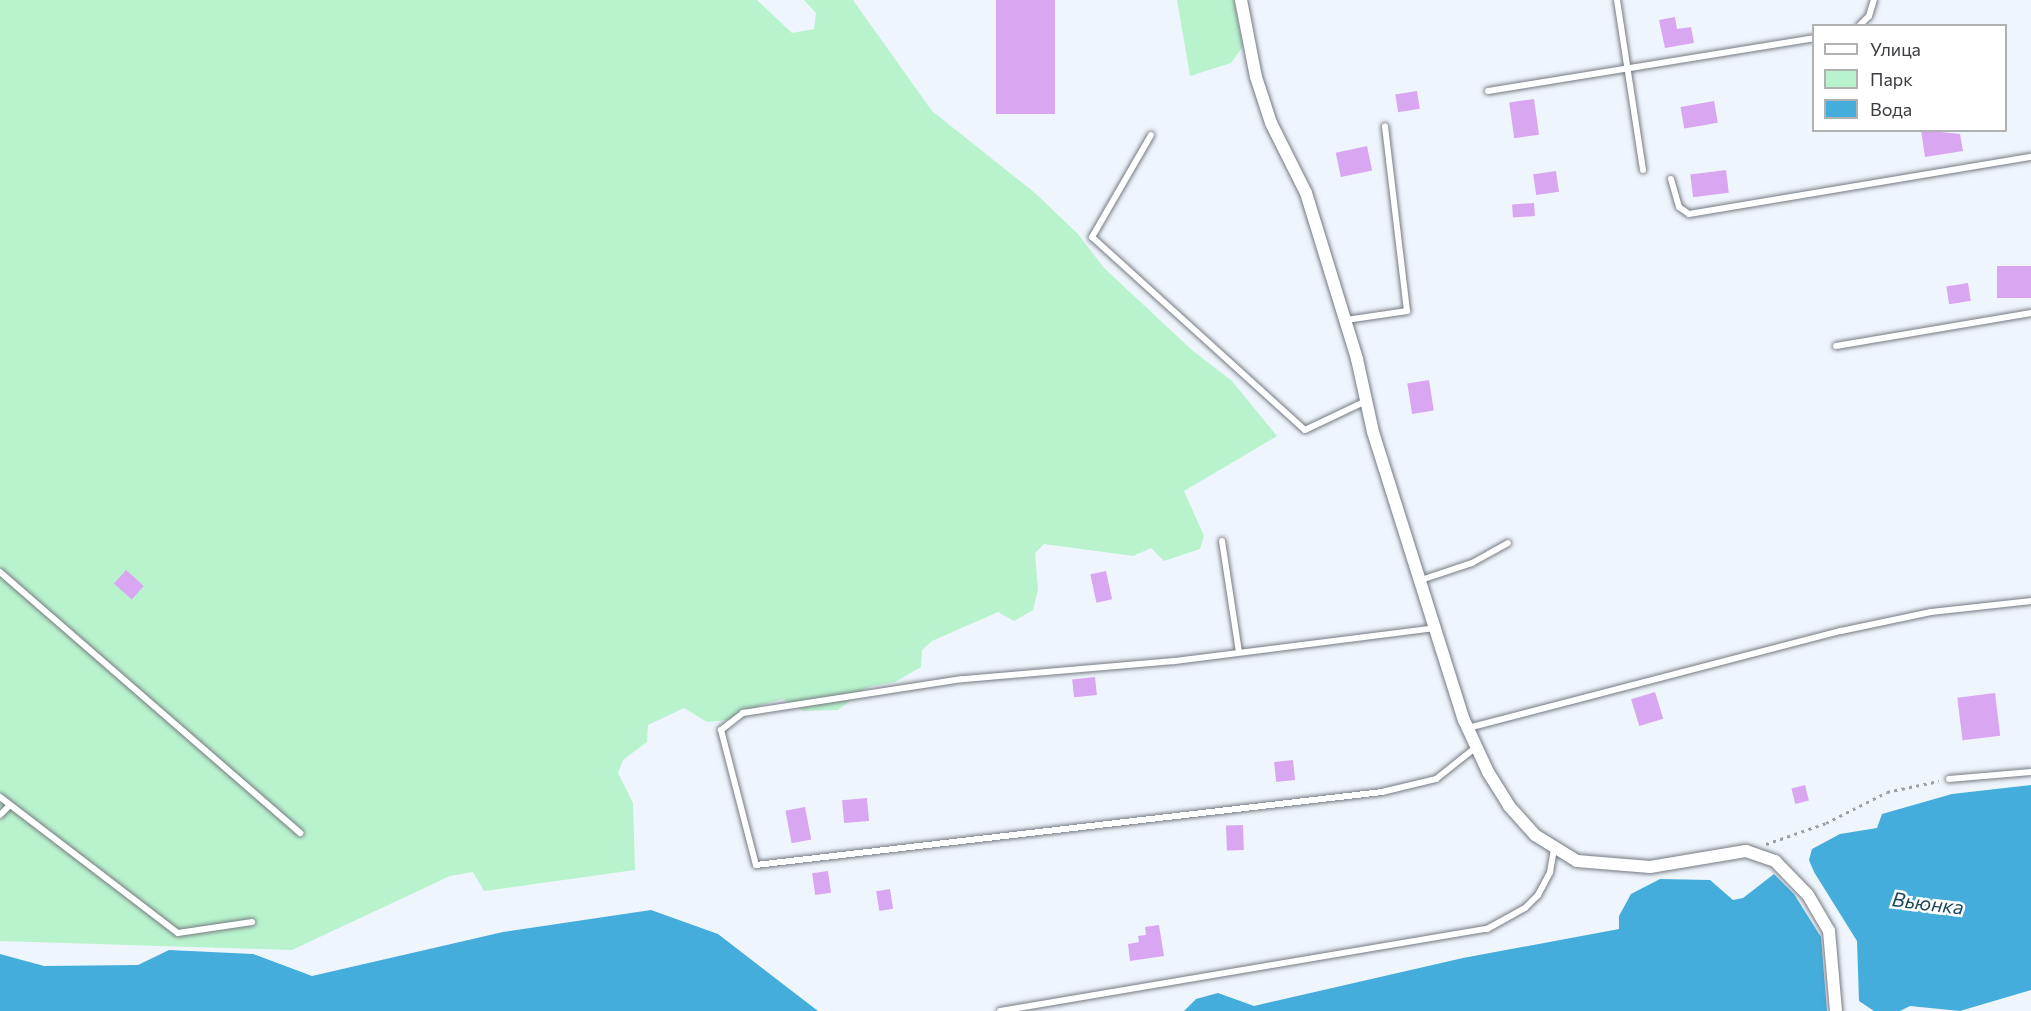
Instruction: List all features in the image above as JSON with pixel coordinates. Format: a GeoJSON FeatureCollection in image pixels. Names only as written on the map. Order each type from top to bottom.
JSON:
{"type":"FeatureCollection","features":[{"type":"Feature","properties":{"kind":"street"},"geometry":{"type":"LineString","coordinates":[[1241,0],[1256,77],[1271,123],[1306,193],[1346,320],[1366,401],[1468,728],[1475,748],[1509,806],[1535,835],[1554,849],[1592,864],[1650,867],[1746,851],[1766,856],[1787,870],[1823,917],[1833,945],[1836,1011]]}},
{"type":"Feature","properties":{"kind":"lane"},"geometry":{"type":"LineString","coordinates":[[1617,0],[1643,170]]}},
{"type":"Feature","properties":{"kind":"lane"},"geometry":{"type":"LineString","coordinates":[[1861,24],[1869,16],[1874,0]]}},
{"type":"Feature","properties":{"kind":"lane"},"geometry":{"type":"LineString","coordinates":[[1488,91],[1812,38]]}},
{"type":"Feature","properties":{"kind":"lane"},"geometry":{"type":"LineString","coordinates":[[1346,320],[1407,311],[1385,126]]}},
{"type":"Feature","properties":{"kind":"lane"},"geometry":{"type":"LineString","coordinates":[[1151,135],[1092,237],[1305,430],[1366,401]]}},
{"type":"Feature","properties":{"kind":"lane"},"geometry":{"type":"LineString","coordinates":[[1671,179],[1679,207],[1689,214],[2031,157]]}},
{"type":"Feature","properties":{"kind":"lane"},"geometry":{"type":"LineString","coordinates":[[1836,345],[2031,313]]}},
{"type":"Feature","properties":{"kind":"lane"},"geometry":{"type":"LineString","coordinates":[[1222,541],[1239,652]]}},
{"type":"Feature","properties":{"kind":"lane"},"geometry":{"type":"LineString","coordinates":[[1421,580],[1472,563],[1508,543]]}},
{"type":"Feature","properties":{"kind":"lane"},"geometry":{"type":"LineString","coordinates":[[0,572],[300,833]]}},
{"type":"Feature","properties":{"kind":"lane"},"geometry":{"type":"LineString","coordinates":[[1468,728],[1841,631],[1931,612],[2031,601]]}},
{"type":"Feature","properties":{"kind":"lane"},"geometry":{"type":"LineString","coordinates":[[1436,628],[1239,652],[962,679],[743,713],[721,730],[756,865],[1382,792],[1436,779],[1475,748]]}},
{"type":"Feature","properties":{"kind":"lane"},"geometry":{"type":"LineString","coordinates":[[1949,779],[2031,772]]}},
{"type":"Feature","properties":{"kind":"lane"},"geometry":{"type":"LineString","coordinates":[[0,797],[178,933],[252,922]]}},
{"type":"Feature","properties":{"kind":"lane"},"geometry":{"type":"LineString","coordinates":[[0,815],[10,805]]}},
{"type":"Feature","properties":{"kind":"lane"},"geometry":{"type":"LineString","coordinates":[[1000,1011],[1487,929],[1525,908],[1538,895],[1550,873],[1554,849]]}},
{"type":"Feature","properties":{"kind":"path"},"geometry":{"type":"LineString","coordinates":[[1746,851],[1826,822],[1887,792],[1949,779]]}},
{"type":"Feature","properties":{"kind":"green space"},"geometry":{"type":"Polygon","coordinates":[[[0,0],[757,0],[792,33],[814,29],[816,13],[804,0],[853,0],[932,111],[1035,193],[1078,234],[1104,268],[1192,350],[1232,381],[1277,436],[1184,491],[1204,536],[1200,549],[1164,561],[1151,548],[1133,556],[1044,544],[1035,553],[1038,590],[1033,610],[1014,621],[998,612],[932,641],[922,650],[921,667],[895,682],[868,687],[838,710],[804,711],[783,699],[761,705],[736,719],[707,722],[684,708],[648,725],[647,742],[623,760],[618,773],[633,803],[635,870],[484,891],[473,872],[450,876],[292,950],[0,941],[0,0]]]}},
{"type":"Feature","properties":{"kind":"green space"},"geometry":{"type":"Polygon","coordinates":[[[1177,0],[1234,0],[1243,46],[1231,63],[1190,76],[1177,0]]]}},
{"type":"Feature","properties":{"kind":"water","name":"Вьюнка"},"geometry":{"type":"Polygon","coordinates":[[[2031,785],[2031,990],[1960,1011],[1910,1006],[1900,1011],[1874,1011],[1859,1001],[1857,941],[1814,872],[1809,860],[1812,849],[1840,834],[1877,828],[1882,814],[1952,794],[2031,785]]]}},
{"type":"Feature","properties":{"kind":"water"},"geometry":{"type":"Polygon","coordinates":[[[1774,874],[1794,894],[1821,937],[1827,1011],[1184,1011],[1196,999],[1218,993],[1254,1006],[1463,958],[1619,929],[1619,916],[1631,894],[1660,879],[1710,880],[1733,900],[1743,898],[1774,874]]]}},
{"type":"Feature","properties":{"kind":"water"},"geometry":{"type":"Polygon","coordinates":[[[651,910],[718,934],[818,1011],[0,1011],[0,954],[44,966],[138,965],[169,950],[253,954],[312,976],[503,932],[651,910]]]}},
{"type":"Feature","properties":{"kind":"building"},"geometry":{"type":"Polygon","coordinates":[[[996,0],[1055,0],[1055,114],[996,114],[996,0]]]}},
{"type":"Feature","properties":{"kind":"building"},"geometry":{"type":"Polygon","coordinates":[[[1675,17],[1677,29],[1691,27],[1694,43],[1665,48],[1659,20],[1675,17]]]}},
{"type":"Feature","properties":{"kind":"building"},"geometry":{"type":"Polygon","coordinates":[[[1417,91],[1420,109],[1398,112],[1395,94],[1417,91]]]}},
{"type":"Feature","properties":{"kind":"building"},"geometry":{"type":"Polygon","coordinates":[[[1534,99],[1539,135],[1514,138],[1509,102],[1534,99]]]}},
{"type":"Feature","properties":{"kind":"building"},"geometry":{"type":"Polygon","coordinates":[[[1714,101],[1718,123],[1684,129],[1681,107],[1714,101]]]}},
{"type":"Feature","properties":{"kind":"building"},"geometry":{"type":"Polygon","coordinates":[[[1921,132],[1960,134],[1963,151],[1925,157],[1921,132]]]}},
{"type":"Feature","properties":{"kind":"building"},"geometry":{"type":"Polygon","coordinates":[[[1367,146],[1372,170],[1341,177],[1336,153],[1367,146]]]}},
{"type":"Feature","properties":{"kind":"building"},"geometry":{"type":"Polygon","coordinates":[[[1726,170],[1729,193],[1693,197],[1690,174],[1726,170]]]}},
{"type":"Feature","properties":{"kind":"building"},"geometry":{"type":"Polygon","coordinates":[[[1556,171],[1559,192],[1536,195],[1533,174],[1556,171]]]}},
{"type":"Feature","properties":{"kind":"building"},"geometry":{"type":"Polygon","coordinates":[[[1534,203],[1535,216],[1513,218],[1512,205],[1534,203]]]}},
{"type":"Feature","properties":{"kind":"building"},"geometry":{"type":"Polygon","coordinates":[[[1997,266],[2031,266],[2031,298],[1997,298],[1997,266]]]}},
{"type":"Feature","properties":{"kind":"building"},"geometry":{"type":"Polygon","coordinates":[[[1968,283],[1971,301],[1949,304],[1946,286],[1968,283]]]}},
{"type":"Feature","properties":{"kind":"building"},"geometry":{"type":"Polygon","coordinates":[[[1429,380],[1434,411],[1412,414],[1407,383],[1429,380]]]}},
{"type":"Feature","properties":{"kind":"building"},"geometry":{"type":"Polygon","coordinates":[[[126,570],[144,586],[132,599],[114,583],[126,570]]]}},
{"type":"Feature","properties":{"kind":"building"},"geometry":{"type":"Polygon","coordinates":[[[1106,571],[1112,599],[1096,603],[1090,574],[1106,571]]]}},
{"type":"Feature","properties":{"kind":"building"},"geometry":{"type":"Polygon","coordinates":[[[1095,677],[1097,695],[1074,697],[1072,679],[1095,677]]]}},
{"type":"Feature","properties":{"kind":"building"},"geometry":{"type":"Polygon","coordinates":[[[1655,692],[1663,719],[1639,726],[1631,699],[1655,692]]]}},
{"type":"Feature","properties":{"kind":"building"},"geometry":{"type":"Polygon","coordinates":[[[1995,693],[2000,736],[1963,740],[1957,698],[1995,693]]]}},
{"type":"Feature","properties":{"kind":"building"},"geometry":{"type":"Polygon","coordinates":[[[1293,760],[1295,780],[1276,782],[1274,762],[1293,760]]]}},
{"type":"Feature","properties":{"kind":"building"},"geometry":{"type":"Polygon","coordinates":[[[1805,785],[1809,801],[1795,804],[1791,788],[1805,785]]]}},
{"type":"Feature","properties":{"kind":"building"},"geometry":{"type":"Polygon","coordinates":[[[867,798],[869,821],[844,823],[842,800],[867,798]]]}},
{"type":"Feature","properties":{"kind":"building"},"geometry":{"type":"Polygon","coordinates":[[[805,807],[811,839],[792,843],[785,811],[805,807]]]}},
{"type":"Feature","properties":{"kind":"building"},"geometry":{"type":"Polygon","coordinates":[[[1243,825],[1244,850],[1227,851],[1226,826],[1243,825]]]}},
{"type":"Feature","properties":{"kind":"building"},"geometry":{"type":"Polygon","coordinates":[[[828,871],[831,893],[815,895],[812,873],[828,871]]]}},
{"type":"Feature","properties":{"kind":"building"},"geometry":{"type":"Polygon","coordinates":[[[890,889],[893,909],[879,911],[876,891],[890,889]]]}},
{"type":"Feature","properties":{"kind":"building"},"geometry":{"type":"Polygon","coordinates":[[[1159,925],[1164,956],[1130,961],[1128,944],[1139,942],[1138,936],[1146,935],[1145,927],[1159,925]]]}}]}
